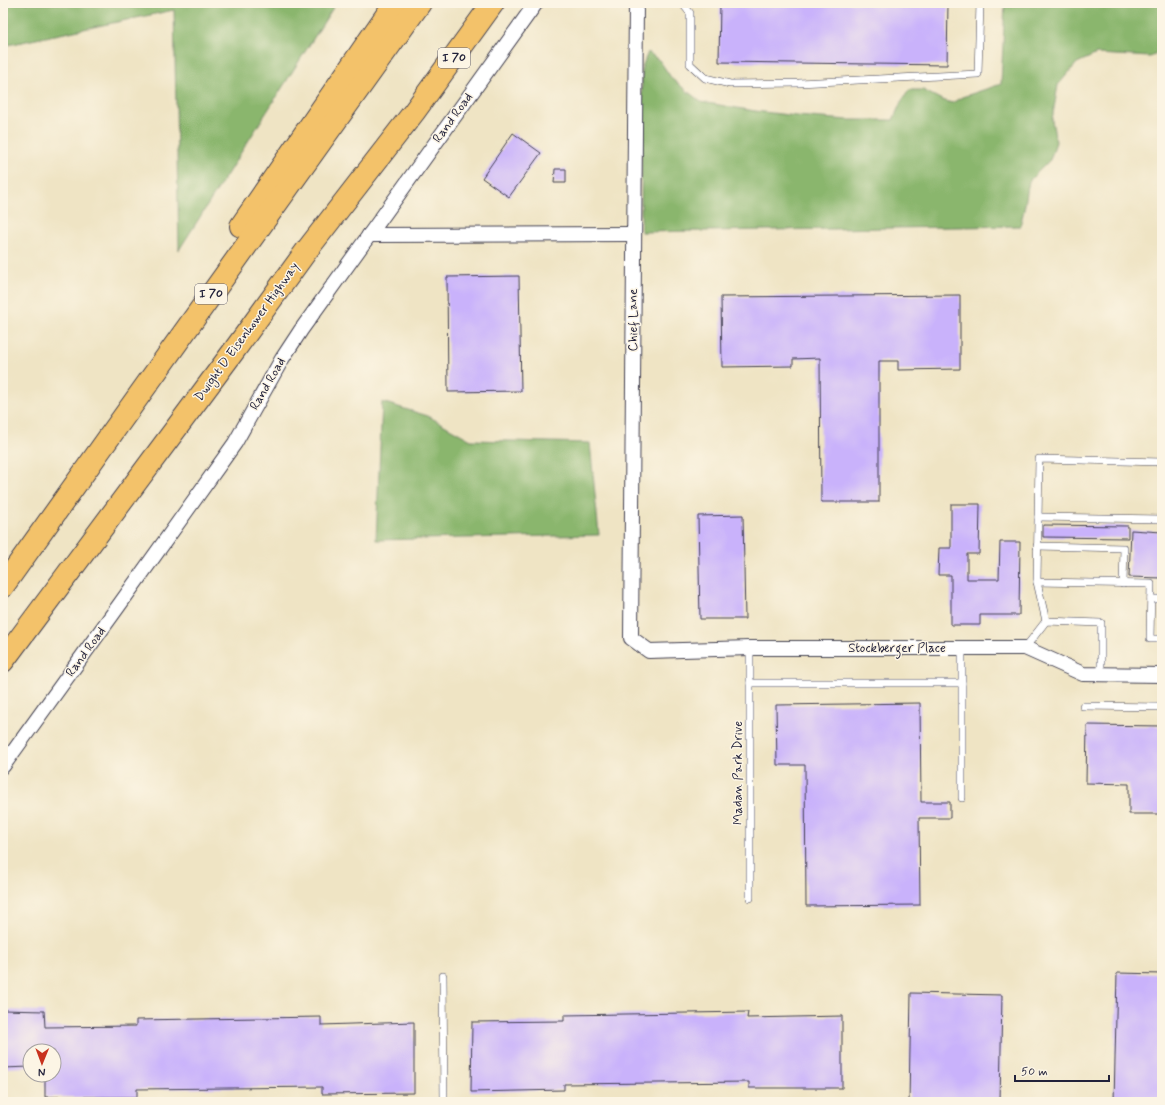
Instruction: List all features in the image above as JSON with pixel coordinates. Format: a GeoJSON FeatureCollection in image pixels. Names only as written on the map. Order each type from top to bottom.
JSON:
{"type":"FeatureCollection","features":[{"type":"Feature","properties":{"kind":"highway"},"geometry":{"type":"LineString","coordinates":[[120,422],[240,227],[395,3]]}},
{"type":"Feature","properties":{"kind":"highway","name":"I 70"},"geometry":{"type":"LineString","coordinates":[[3,586],[420,3]]}},
{"type":"Feature","properties":{"kind":"highway","name":"Dwight D Eisenhower Highway"},"geometry":{"type":"LineString","coordinates":[[3,661],[229,358],[307,250],[414,112],[494,3]]}},
{"type":"Feature","properties":{"kind":"street","name":"Rand Road"},"geometry":{"type":"LineString","coordinates":[[3,766],[235,443],[282,359],[301,330],[536,3]]}},
{"type":"Feature","properties":{"kind":"street","name":"Chief Lane"},"geometry":{"type":"LineString","coordinates":[[631,638],[636,3]]}},
{"type":"Feature","properties":{"kind":"street"},"geometry":{"type":"LineString","coordinates":[[369,236],[634,234]]}},
{"type":"Feature","properties":{"kind":"street","name":"Stockberger Place"},"geometry":{"type":"LineString","coordinates":[[631,638],[649,651],[750,648],[1025,648],[1083,674],[1162,675]]}},
{"type":"Feature","properties":{"kind":"lane"},"geometry":{"type":"LineString","coordinates":[[682,3],[690,13],[690,64],[705,78],[730,84],[806,83],[978,74],[980,3]]}},
{"type":"Feature","properties":{"kind":"lane"},"geometry":{"type":"LineString","coordinates":[[1046,621],[1037,582],[1039,460],[1162,462]]}},
{"type":"Feature","properties":{"kind":"lane"},"geometry":{"type":"LineString","coordinates":[[1038,517],[1162,519]]}},
{"type":"Feature","properties":{"kind":"lane"},"geometry":{"type":"LineString","coordinates":[[1038,546],[1124,548],[1123,584]]}},
{"type":"Feature","properties":{"kind":"lane"},"geometry":{"type":"LineString","coordinates":[[1037,582],[1151,584],[1150,639],[1162,639]]}},
{"type":"Feature","properties":{"kind":"lane"},"geometry":{"type":"LineString","coordinates":[[1151,599],[1162,599]]}},
{"type":"Feature","properties":{"kind":"lane"},"geometry":{"type":"LineString","coordinates":[[1025,648],[1046,621]]}},
{"type":"Feature","properties":{"kind":"lane"},"geometry":{"type":"LineString","coordinates":[[1046,621],[1101,623],[1100,674]]}},
{"type":"Feature","properties":{"kind":"lane","name":"Madan Park Drive"},"geometry":{"type":"LineString","coordinates":[[750,648],[750,898]]}},
{"type":"Feature","properties":{"kind":"lane"},"geometry":{"type":"LineString","coordinates":[[962,648],[962,798]]}},
{"type":"Feature","properties":{"kind":"lane"},"geometry":{"type":"LineString","coordinates":[[750,683],[962,683]]}},
{"type":"Feature","properties":{"kind":"lane"},"geometry":{"type":"LineString","coordinates":[[1083,706],[1162,707]]}},
{"type":"Feature","properties":{"kind":"lane"},"geometry":{"type":"LineString","coordinates":[[443,976],[444,1102]]}},
{"type":"Feature","properties":{"kind":"green space"},"geometry":{"type":"Polygon","coordinates":[[[3,3],[336,3],[179,250],[174,10],[3,46],[3,3]]]}},
{"type":"Feature","properties":{"kind":"green space"},"geometry":{"type":"Polygon","coordinates":[[[1005,3],[1162,3],[1162,49],[1150,57],[1097,54],[1077,63],[1058,85],[1052,120],[1056,142],[1050,160],[1029,181],[1020,226],[641,232],[642,67],[648,52],[660,61],[672,79],[701,102],[797,116],[848,120],[893,120],[901,102],[909,90],[923,90],[942,100],[952,103],[962,97],[1001,84],[1005,3]]]}},
{"type":"Feature","properties":{"kind":"green space"},"geometry":{"type":"Polygon","coordinates":[[[382,402],[428,416],[471,440],[590,443],[599,535],[376,540],[382,402]]]}},
{"type":"Feature","properties":{"kind":"building"},"geometry":{"type":"Polygon","coordinates":[[[720,3],[948,3],[947,65],[719,62],[720,3]]]}},
{"type":"Feature","properties":{"kind":"building"},"geometry":{"type":"Polygon","coordinates":[[[513,133],[541,153],[509,197],[482,178],[513,133]]]}},
{"type":"Feature","properties":{"kind":"building"},"geometry":{"type":"Polygon","coordinates":[[[555,169],[566,169],[566,183],[554,183],[555,169]]]}},
{"type":"Feature","properties":{"kind":"building"},"geometry":{"type":"Polygon","coordinates":[[[519,276],[521,391],[448,392],[447,277],[519,276]]]}},
{"type":"Feature","properties":{"kind":"building"},"geometry":{"type":"Polygon","coordinates":[[[960,295],[960,369],[898,370],[898,361],[879,361],[879,502],[821,502],[820,358],[793,359],[793,366],[722,367],[721,297],[960,295]]]}},
{"type":"Feature","properties":{"kind":"building"},"geometry":{"type":"Polygon","coordinates":[[[951,504],[980,504],[979,554],[967,554],[967,579],[999,579],[1000,542],[1020,542],[1019,615],[980,615],[980,625],[951,625],[951,575],[938,575],[939,548],[951,548],[951,504]]]}},
{"type":"Feature","properties":{"kind":"building"},"geometry":{"type":"Polygon","coordinates":[[[743,515],[745,619],[700,619],[698,516],[743,515]]]}},
{"type":"Feature","properties":{"kind":"building"},"geometry":{"type":"Polygon","coordinates":[[[1043,525],[1128,526],[1128,538],[1043,537],[1043,525]]]}},
{"type":"Feature","properties":{"kind":"building"},"geometry":{"type":"Polygon","coordinates":[[[1131,530],[1162,532],[1162,578],[1129,577],[1131,530]]]}},
{"type":"Feature","properties":{"kind":"building"},"geometry":{"type":"Polygon","coordinates":[[[920,703],[921,802],[950,802],[950,818],[919,818],[920,905],[806,906],[805,765],[777,765],[776,705],[920,703]]]}},
{"type":"Feature","properties":{"kind":"building"},"geometry":{"type":"Polygon","coordinates":[[[1087,725],[1162,726],[1162,814],[1129,814],[1129,784],[1086,783],[1087,725]]]}},
{"type":"Feature","properties":{"kind":"building"},"geometry":{"type":"Polygon","coordinates":[[[1117,973],[1162,974],[1162,1102],[1114,1102],[1117,973]]]}},
{"type":"Feature","properties":{"kind":"building"},"geometry":{"type":"Polygon","coordinates":[[[911,993],[1002,995],[1000,1102],[909,1102],[911,993]]]}},
{"type":"Feature","properties":{"kind":"building"},"geometry":{"type":"Polygon","coordinates":[[[3,1010],[44,1011],[45,1027],[136,1026],[136,1020],[321,1017],[321,1025],[414,1022],[414,1093],[322,1094],[322,1087],[137,1089],[137,1097],[45,1097],[45,1083],[62,1083],[62,1043],[22,1043],[22,1067],[3,1068],[3,1010]]]}},
{"type":"Feature","properties":{"kind":"building"},"geometry":{"type":"Polygon","coordinates":[[[748,1012],[747,1018],[842,1016],[842,1088],[749,1088],[749,1082],[564,1084],[564,1090],[471,1092],[472,1022],[564,1021],[564,1015],[748,1012]]]}}]}
